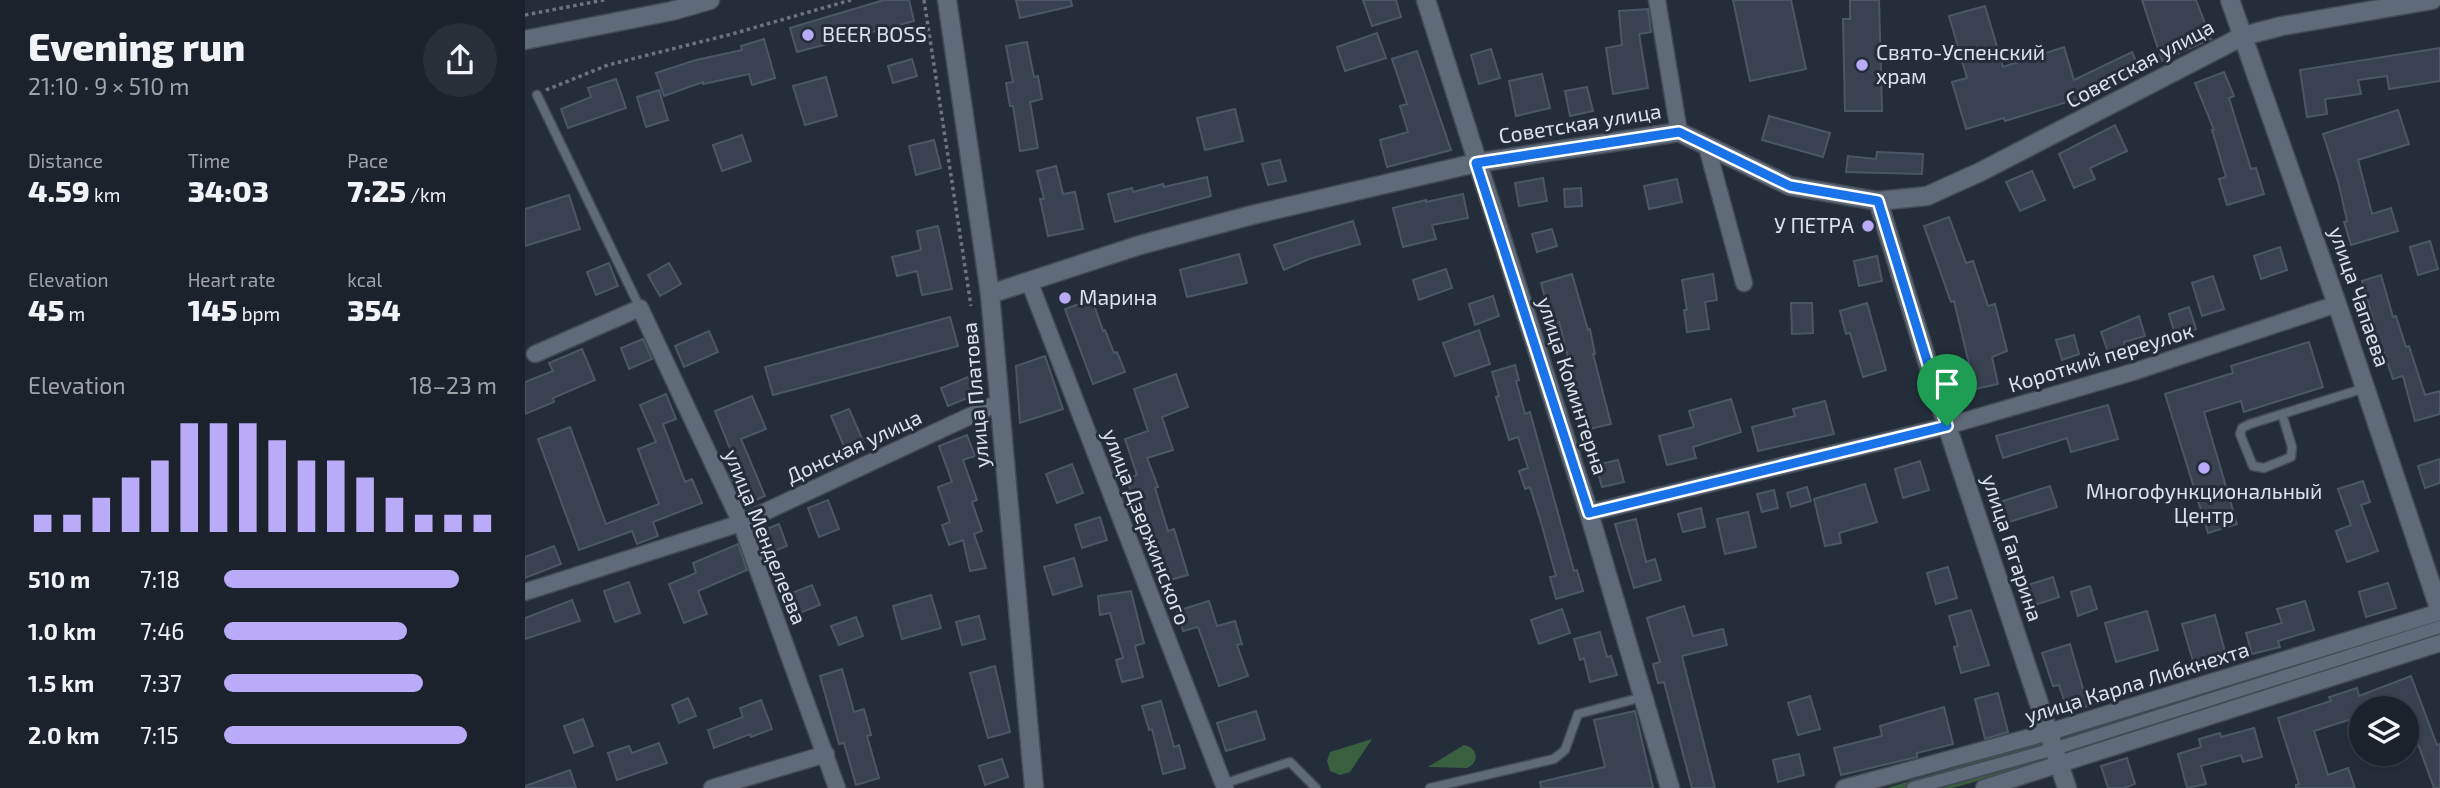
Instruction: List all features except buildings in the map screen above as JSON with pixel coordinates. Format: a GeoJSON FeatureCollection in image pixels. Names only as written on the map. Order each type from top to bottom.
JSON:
{"type":"FeatureCollection","features":[{"type":"Feature","properties":{"kind":"street"},"geometry":{"type":"LineString","coordinates":[[525,40],[670,5],[710,0]]}},
{"type":"Feature","properties":{"kind":"street","name":"улица Платова"},"geometry":{"type":"LineString","coordinates":[[947,0],[990,294],[1034,788]]}},
{"type":"Feature","properties":{"kind":"street","name":"улица Коминтерна"},"geometry":{"type":"LineString","coordinates":[[1426,0],[1589,513],[1670,788]]}},
{"type":"Feature","properties":{"kind":"street"},"geometry":{"type":"LineString","coordinates":[[1657,0],[1679,132]]}},
{"type":"Feature","properties":{"kind":"street","name":"улица Чапаева"},"geometry":{"type":"LineString","coordinates":[[2230,0],[2337,304],[2440,611]]}},
{"type":"Feature","properties":{"kind":"street","name":"Советская улица"},"geometry":{"type":"LineString","coordinates":[[990,294],[1140,245],[1252,215],[1476,163],[1679,132],[1790,186],[1878,201],[1927,195],[1980,172],[2243,36],[2282,26],[2432,0]]}},
{"type":"Feature","properties":{"kind":"street"},"geometry":{"type":"LineString","coordinates":[[1707,147],[1744,284]]}},
{"type":"Feature","properties":{"kind":"street","name":"улица Гагарина"},"geometry":{"type":"LineString","coordinates":[[1878,201],[1947,426],[2067,788]]}},
{"type":"Feature","properties":{"kind":"street","name":"улица Дзержинского"},"geometry":{"type":"LineString","coordinates":[[1029,281],[1224,786]]}},
{"type":"Feature","properties":{"kind":"street","name":"Короткий переулок"},"geometry":{"type":"LineString","coordinates":[[1589,513],[1947,426],[2133,372],[2337,304]]}},
{"type":"Feature","properties":{"kind":"street"},"geometry":{"type":"LineString","coordinates":[[535,354],[640,308]]}},
{"type":"Feature","properties":{"kind":"street","name":"улица Менделеева"},"geometry":{"type":"LineString","coordinates":[[640,308],[741,523],[837,788]]}},
{"type":"Feature","properties":{"kind":"street","name":"Донская улица"},"geometry":{"type":"LineString","coordinates":[[525,592],[741,523],[1000,402]]}},
{"type":"Feature","properties":{"kind":"street","name":"улица Карла Либкнехта"},"geometry":{"type":"LineString","coordinates":[[1985,788],[2054,749],[2440,611]]}},
{"type":"Feature","properties":{"kind":"street","name":"улица Карла Либкнехта"},"geometry":{"type":"LineString","coordinates":[[1844,788],[2054,749],[2440,627]]}},
{"type":"Feature","properties":{"kind":"street","name":"улица Карла Либкнехта"},"geometry":{"type":"LineString","coordinates":[[1913,788],[2440,643]]}},
{"type":"Feature","properties":{"kind":"street"},"geometry":{"type":"LineString","coordinates":[[712,788],[826,754]]}},
{"type":"Feature","properties":{"kind":"lane","name":"улица Менделеева"},"geometry":{"type":"LineString","coordinates":[[537,95],[640,308]]}},
{"type":"Feature","properties":{"kind":"lane"},"geometry":{"type":"LineString","coordinates":[[2282,414],[2292,447],[2291,457],[2264,468],[2253,466],[2240,434],[2242,428],[2282,414],[2365,387]]}},
{"type":"Feature","properties":{"kind":"lane"},"geometry":{"type":"LineString","coordinates":[[1430,788],[1554,760],[1565,750],[1578,714],[1643,697]]}},
{"type":"Feature","properties":{"kind":"lane"},"geometry":{"type":"LineString","coordinates":[[1224,786],[1290,762],[1316,788]]}},
{"type":"Feature","properties":{"kind":"path"},"geometry":{"type":"LineString","coordinates":[[525,15],[604,0]]}},
{"type":"Feature","properties":{"kind":"path"},"geometry":{"type":"LineString","coordinates":[[537,95],[608,65],[851,0]]}},
{"type":"Feature","properties":{"kind":"green space"},"geometry":{"type":"Polygon","coordinates":[[[1372,739],[1350,772],[1340,775],[1330,771],[1327,761],[1330,752],[1372,739]]]}},
{"type":"Feature","properties":{"kind":"green space"},"geometry":{"type":"Polygon","coordinates":[[[2040,742],[2046,761],[1953,788],[1887,788],[2040,742]]]}},
{"type":"Feature","properties":{"kind":"green space"},"geometry":{"type":"Polygon","coordinates":[[[1464,745],[1476,755],[1474,762],[1467,768],[1428,767],[1464,745]]]}},
{"type":"Feature","properties":{"kind":"place","name":"BEER BOSS"},"geometry":{"type":"Point","coordinates":[808,35]}},
{"type":"Feature","properties":{"kind":"place","name":"Свято-Успенский храм"},"geometry":{"type":"Point","coordinates":[1862,65]}},
{"type":"Feature","properties":{"kind":"place","name":"У ПЕТРА"},"geometry":{"type":"Point","coordinates":[1868,226]}},
{"type":"Feature","properties":{"kind":"place","name":"Марина"},"geometry":{"type":"Point","coordinates":[1065,298]}},
{"type":"Feature","properties":{"kind":"place","name":"Многофункциональный Центр"},"geometry":{"type":"Point","coordinates":[2204,468]}},
{"type":"Feature","properties":{"kind":"route"},"geometry":{"type":"LineString","coordinates":[[1679,132],[1790,186],[1878,201],[1947,426],[1589,513],[1476,163],[1679,132]]}}]}
